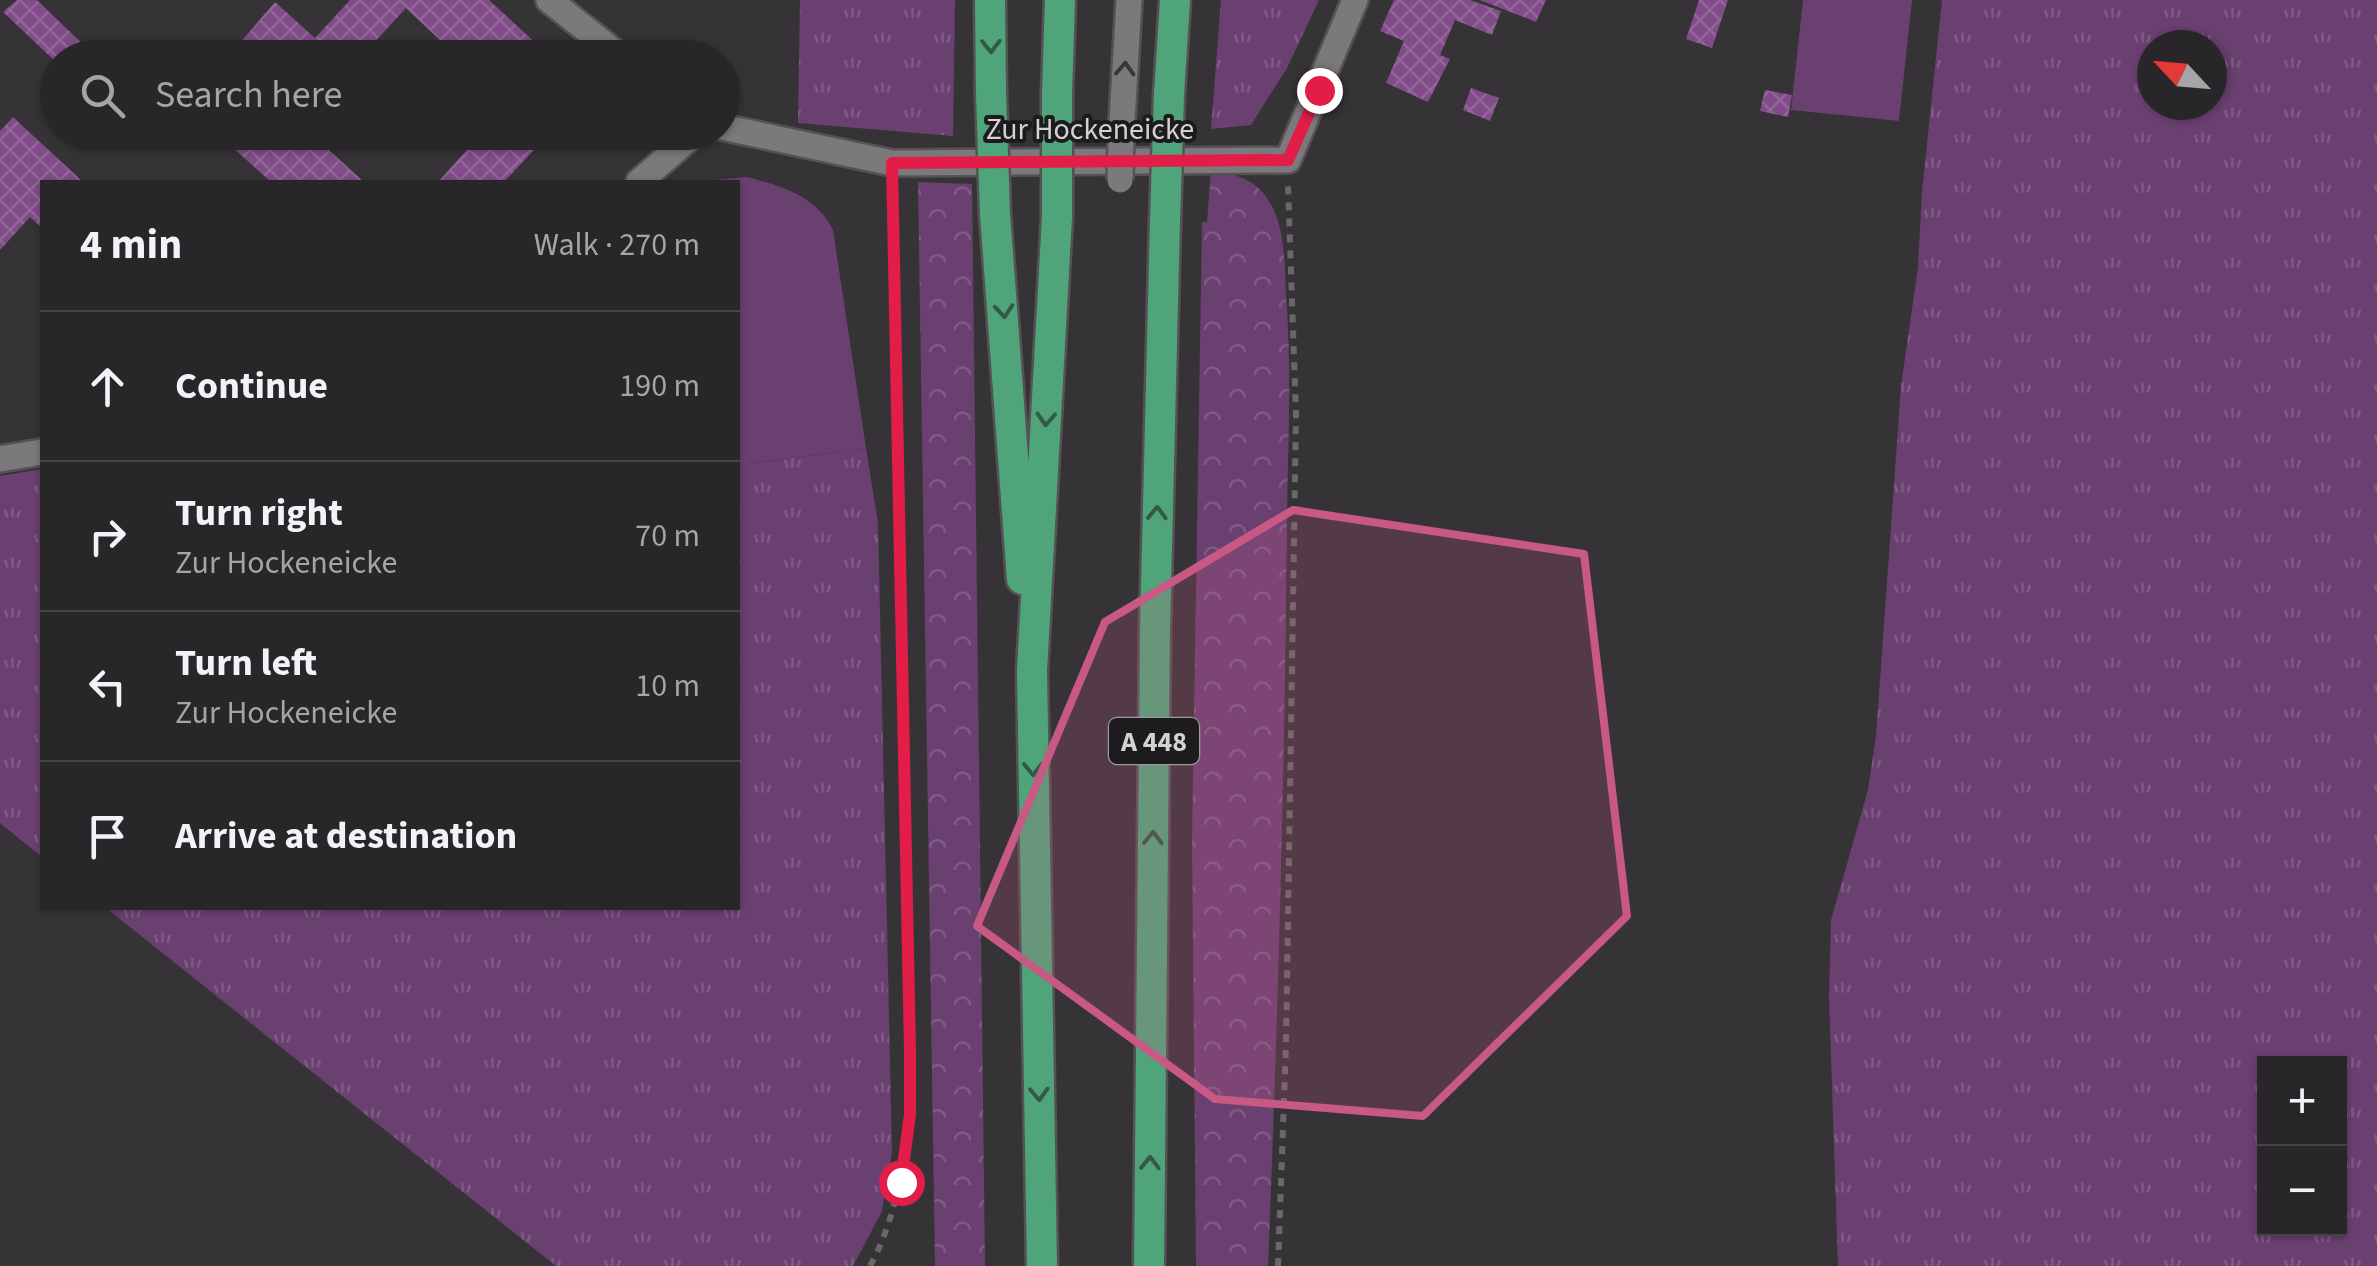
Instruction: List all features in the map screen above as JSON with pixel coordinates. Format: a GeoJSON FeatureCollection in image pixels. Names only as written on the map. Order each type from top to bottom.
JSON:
{"type":"FeatureCollection","features":[{"type":"Feature","properties":{"kind":"highway"},"geometry":{"type":"LineString","coordinates":[[990,0],[995,214],[1010,382],[1017,533],[1032,672]]}},
{"type":"Feature","properties":{"kind":"highway"},"geometry":{"type":"LineString","coordinates":[[1042,1266],[1032,672],[1057,217],[1060,0]]}},
{"type":"Feature","properties":{"kind":"highway","name":"A 448"},"geometry":{"type":"LineString","coordinates":[[1149,1266],[1154,628],[1164,221],[1175,0]]}},
{"type":"Feature","properties":{"kind":"street"},"geometry":{"type":"LineString","coordinates":[[549,0],[599,40]]}},
{"type":"Feature","properties":{"kind":"street"},"geometry":{"type":"LineString","coordinates":[[1120,180],[1129,0]]}},
{"type":"Feature","properties":{"kind":"street"},"geometry":{"type":"LineString","coordinates":[[1288,160],[1355,0]]}},
{"type":"Feature","properties":{"kind":"street","name":"Zur Hockeneicke"},"geometry":{"type":"LineString","coordinates":[[740,132],[892,163],[1288,160]]}},
{"type":"Feature","properties":{"kind":"street"},"geometry":{"type":"LineString","coordinates":[[641,180],[675,150]]}},
{"type":"Feature","properties":{"kind":"street"},"geometry":{"type":"LineString","coordinates":[[0,459],[40,452]]}},
{"type":"Feature","properties":{"kind":"path"},"geometry":{"type":"LineString","coordinates":[[1278,1266],[1288,971],[1296,414],[1288,160]]}},
{"type":"Feature","properties":{"kind":"path"},"geometry":{"type":"LineString","coordinates":[[870,1266],[901,1182],[910,1114],[892,163]]}},
{"type":"Feature","properties":{"kind":"highlighted area"},"geometry":{"type":"Polygon","coordinates":[[[1293,510],[1584,554],[1627,916],[1423,1116],[1215,1099],[977,926],[1105,622],[1293,510]]]}},
{"type":"Feature","properties":{"kind":"green space"},"geometry":{"type":"Polygon","coordinates":[[[800,0],[955,0],[953,136],[798,123],[800,0]]]}},
{"type":"Feature","properties":{"kind":"green space"},"geometry":{"type":"Polygon","coordinates":[[[1221,0],[1319,0],[1287,68],[1251,125],[1211,129],[1221,0]]]}},
{"type":"Feature","properties":{"kind":"green space"},"geometry":{"type":"Polygon","coordinates":[[[1803,0],[1912,0],[1899,121],[1791,110],[1803,0]]]}},
{"type":"Feature","properties":{"kind":"green space"},"geometry":{"type":"Polygon","coordinates":[[[1942,0],[2377,0],[2377,1266],[1838,1266],[1829,996],[1831,920],[1868,790],[1876,736],[1901,386],[1918,267],[1942,0]]]}},
{"type":"Feature","properties":{"kind":"green space"},"geometry":{"type":"Polygon","coordinates":[[[1211,171],[1244,179],[1268,199],[1280,230],[1288,323],[1283,797],[1268,1266],[1196,1266],[1192,840],[1202,222],[1207,222],[1211,171]]]}},
{"type":"Feature","properties":{"kind":"green space"},"geometry":{"type":"Polygon","coordinates":[[[747,177],[785,189],[818,209],[833,230],[866,448],[740,465],[740,180],[713,180],[747,177]]]}},
{"type":"Feature","properties":{"kind":"green space"},"geometry":{"type":"Polygon","coordinates":[[[918,182],[972,184],[985,1266],[935,1266],[918,182]]]}},
{"type":"Feature","properties":{"kind":"green space"},"geometry":{"type":"Polygon","coordinates":[[[866,448],[878,523],[892,1153],[882,1211],[853,1266],[556,1266],[109,910],[740,910],[740,457],[741,465],[866,448]]]}},
{"type":"Feature","properties":{"kind":"green space"},"geometry":{"type":"Polygon","coordinates":[[[40,469],[40,855],[0,823],[0,476],[40,469]]]}},
{"type":"Feature","properties":{"kind":"building"},"geometry":{"type":"Polygon","coordinates":[[[17,0],[37,0],[78,40],[40,40],[40,47],[3,12],[17,0]]]}},
{"type":"Feature","properties":{"kind":"building"},"geometry":{"type":"Polygon","coordinates":[[[350,0],[489,0],[532,40],[440,40],[406,8],[377,40],[242,40],[275,2],[315,38],[350,0]]]}},
{"type":"Feature","properties":{"kind":"building"},"geometry":{"type":"Polygon","coordinates":[[[1394,0],[1470,0],[1501,11],[1492,35],[1455,20],[1440,55],[1450,59],[1428,102],[1386,83],[1404,41],[1380,31],[1394,0]]]}},
{"type":"Feature","properties":{"kind":"building"},"geometry":{"type":"Polygon","coordinates":[[[1480,0],[1546,0],[1536,22],[1480,0]]]}},
{"type":"Feature","properties":{"kind":"building"},"geometry":{"type":"Polygon","coordinates":[[[1699,0],[1728,0],[1712,48],[1686,39],[1699,0]]]}},
{"type":"Feature","properties":{"kind":"building"},"geometry":{"type":"Polygon","coordinates":[[[1471,88],[1499,98],[1490,121],[1463,110],[1471,88]]]}},
{"type":"Feature","properties":{"kind":"building"},"geometry":{"type":"Polygon","coordinates":[[[1765,90],[1792,95],[1788,117],[1760,111],[1765,90]]]}},
{"type":"Feature","properties":{"kind":"building"},"geometry":{"type":"Polygon","coordinates":[[[13,117],[40,142],[40,150],[49,150],[81,180],[40,180],[40,226],[30,217],[0,250],[0,131],[13,117]]]}},
{"type":"Feature","properties":{"kind":"building"},"geometry":{"type":"Polygon","coordinates":[[[235,150],[329,150],[362,180],[269,180],[235,150]]]}},
{"type":"Feature","properties":{"kind":"building"},"geometry":{"type":"Polygon","coordinates":[[[467,150],[534,150],[506,180],[440,180],[467,150]]]}},
{"type":"Feature","properties":{"kind":"route"},"geometry":{"type":"LineString","coordinates":[[901,1182],[910,1114],[910,1051],[892,163],[1288,160],[1319,90]]}}]}
